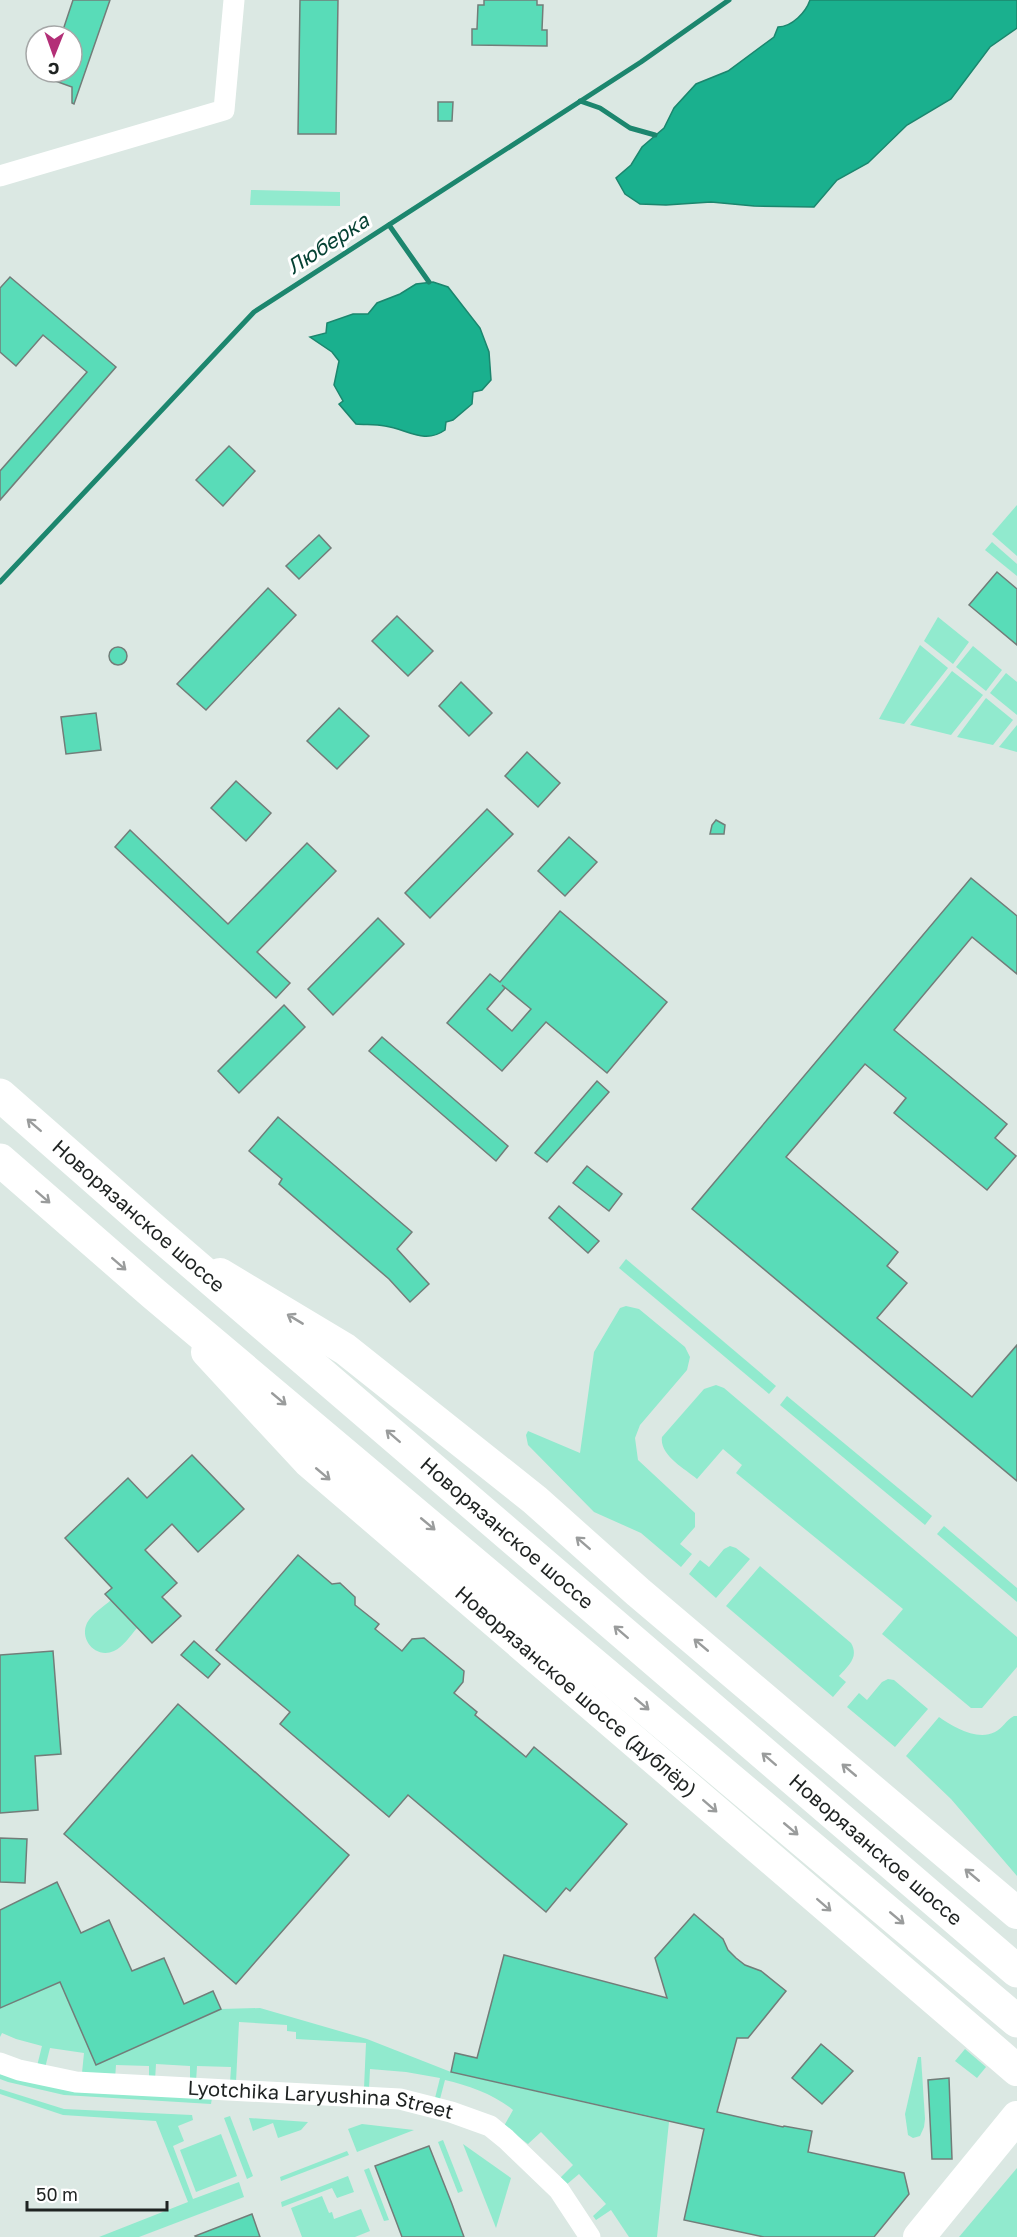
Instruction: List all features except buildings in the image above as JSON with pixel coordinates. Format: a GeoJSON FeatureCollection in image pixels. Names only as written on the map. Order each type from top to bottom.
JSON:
{"type":"FeatureCollection","features":[{"type":"Feature","properties":{"kind":"highway","name":"Новорязанское шоссе"},"geometry":{"type":"LineString","coordinates":[[0,1095],[1017,1971]]}},
{"type":"Feature","properties":{"kind":"highway","name":"Новорязанское шоссе"},"geometry":{"type":"LineString","coordinates":[[0,1160],[154,1294],[1017,2020]]}},
{"type":"Feature","properties":{"kind":"main road"},"geometry":{"type":"LineString","coordinates":[[173,1246],[345,1349],[535,1500],[638,1592],[1017,1913]]}},
{"type":"Feature","properties":{"kind":"main road","name":"Новорязанское шоссе (дублёр)"},"geometry":{"type":"LineString","coordinates":[[154,1294],[308,1461],[1017,2070]]}},
{"type":"Feature","properties":{"kind":"main road"},"geometry":{"type":"LineString","coordinates":[[919,2237],[1017,2116]]}},
{"type":"Feature","properties":{"kind":"street"},"geometry":{"type":"LineString","coordinates":[[0,176],[224,110],[234,0]]}},
{"type":"Feature","properties":{"kind":"street"},"geometry":{"type":"LineString","coordinates":[[954,2017],[976,2025],[994,2026],[1017,2020]]}},
{"type":"Feature","properties":{"kind":"street","name":"Lyotchika Laryushina Street"},"geometry":{"type":"LineString","coordinates":[[0,2063],[76,2082],[399,2099],[430,2105],[490,2126],[506,2139],[559,2190],[590,2237]]}},
{"type":"Feature","properties":{"kind":"shaded area"},"geometry":{"type":"Polygon","coordinates":[[[810,0],[1017,0],[1017,28],[990,47],[951,99],[907,125],[868,163],[837,180],[814,207],[754,206],[711,202],[640,204],[625,194],[616,178],[631,165],[642,147],[664,128],[674,108],[696,84],[728,71],[774,37],[778,27],[798,18],[810,0]]]}},
{"type":"Feature","properties":{"kind":"shaded area"},"geometry":{"type":"Polygon","coordinates":[[[251,190],[340,192],[340,206],[250,205],[251,190]]]}},
{"type":"Feature","properties":{"kind":"shaded area"},"geometry":{"type":"Polygon","coordinates":[[[433,282],[448,287],[480,328],[489,352],[491,380],[482,390],[473,392],[472,404],[453,420],[446,422],[445,430],[437,434],[423,436],[385,426],[356,424],[339,404],[343,401],[334,385],[339,361],[332,352],[310,337],[326,333],[327,323],[353,314],[368,314],[377,303],[400,294],[416,284],[433,282]]]}},
{"type":"Feature","properties":{"kind":"shaded area"},"geometry":{"type":"Polygon","coordinates":[[[1017,505],[1017,556],[992,534],[1017,505]]]}},
{"type":"Feature","properties":{"kind":"shaded area"},"geometry":{"type":"Polygon","coordinates":[[[992,542],[1017,564],[1017,576],[985,550],[992,542]]]}},
{"type":"Feature","properties":{"kind":"shaded area"},"geometry":{"type":"Polygon","coordinates":[[[938,617],[969,642],[953,664],[924,641],[938,617]]]}},
{"type":"Feature","properties":{"kind":"shaded area"},"geometry":{"type":"Polygon","coordinates":[[[920,645],[948,668],[904,724],[879,719],[920,645]]]}},
{"type":"Feature","properties":{"kind":"shaded area"},"geometry":{"type":"Polygon","coordinates":[[[973,646],[1002,670],[986,691],[956,667],[973,646]]]}},
{"type":"Feature","properties":{"kind":"shaded area"},"geometry":{"type":"Polygon","coordinates":[[[952,671],[983,695],[951,735],[910,725],[952,671]]]}},
{"type":"Feature","properties":{"kind":"shaded area"},"geometry":{"type":"Polygon","coordinates":[[[1006,673],[1017,682],[1017,715],[990,693],[1006,673]]]}},
{"type":"Feature","properties":{"kind":"shaded area"},"geometry":{"type":"Polygon","coordinates":[[[986,698],[1013,720],[993,745],[957,737],[986,698]]]}},
{"type":"Feature","properties":{"kind":"shaded area"},"geometry":{"type":"Polygon","coordinates":[[[1017,725],[1017,752],[999,747],[1017,725]]]}},
{"type":"Feature","properties":{"kind":"shaded area"},"geometry":{"type":"Polygon","coordinates":[[[626,1259],[776,1386],[769,1394],[619,1268],[626,1259]]]}},
{"type":"Feature","properties":{"kind":"shaded area"},"geometry":{"type":"Polygon","coordinates":[[[626,1306],[639,1309],[685,1347],[690,1357],[687,1370],[640,1425],[635,1438],[638,1460],[695,1513],[695,1527],[680,1544],[692,1554],[681,1567],[641,1533],[594,1512],[528,1445],[526,1435],[528,1431],[580,1453],[594,1352],[620,1308],[626,1306]]]}},
{"type":"Feature","properties":{"kind":"shaded area"},"geometry":{"type":"Polygon","coordinates":[[[716,1385],[724,1388],[1017,1637],[1017,1667],[982,1708],[971,1708],[882,1634],[903,1609],[736,1473],[742,1465],[723,1449],[697,1479],[669,1456],[662,1444],[662,1437],[704,1389],[716,1385]]]}},
{"type":"Feature","properties":{"kind":"shaded area"},"geometry":{"type":"Polygon","coordinates":[[[787,1396],[932,1516],[925,1525],[780,1405],[787,1396]]]}},
{"type":"Feature","properties":{"kind":"shaded area"},"geometry":{"type":"Polygon","coordinates":[[[944,1526],[1017,1588],[1017,1602],[937,1534],[944,1526]]]}},
{"type":"Feature","properties":{"kind":"shaded area"},"geometry":{"type":"Polygon","coordinates":[[[730,1546],[750,1559],[716,1598],[689,1574],[700,1560],[709,1567],[724,1549],[730,1546]]]}},
{"type":"Feature","properties":{"kind":"shaded area"},"geometry":{"type":"Polygon","coordinates":[[[760,1566],[851,1643],[853,1657],[839,1676],[846,1682],[833,1697],[726,1606],[760,1566]]]}},
{"type":"Feature","properties":{"kind":"shaded area"},"geometry":{"type":"Polygon","coordinates":[[[111,1600],[137,1628],[127,1641],[114,1651],[107,1653],[95,1650],[91,1646],[85,1636],[85,1629],[92,1617],[111,1600]]]}},
{"type":"Feature","properties":{"kind":"shaded area"},"geometry":{"type":"Polygon","coordinates":[[[888,1679],[894,1680],[928,1709],[895,1747],[847,1707],[859,1693],[867,1700],[882,1682],[888,1679]]]}},
{"type":"Feature","properties":{"kind":"shaded area"},"geometry":{"type":"Polygon","coordinates":[[[1017,1716],[1017,1876],[951,1799],[906,1756],[939,1717],[958,1729],[981,1735],[997,1731],[1017,1716]]]}},
{"type":"Feature","properties":{"kind":"shaded area"},"geometry":{"type":"Polygon","coordinates":[[[60,1982],[96,2065],[221,2009],[260,2008],[367,2039],[451,2072],[669,2122],[657,2237],[629,2237],[611,2210],[596,2220],[593,2216],[606,2204],[579,2174],[566,2185],[560,2178],[573,2165],[541,2132],[528,2144],[504,2126],[513,2110],[490,2095],[445,2080],[440,2099],[435,2098],[440,2078],[370,2069],[369,2089],[364,2088],[366,2043],[296,2039],[296,2032],[287,2031],[287,2025],[239,2022],[236,2082],[230,2083],[231,2067],[197,2066],[196,2082],[190,2081],[190,2066],[156,2064],[155,2080],[149,2080],[149,2066],[116,2065],[115,2079],[82,2073],[84,2053],[50,2048],[45,2068],[37,2066],[42,2046],[2,2033],[0,2037],[0,2008],[60,1982]]]}},
{"type":"Feature","properties":{"kind":"shaded area"},"geometry":{"type":"Polygon","coordinates":[[[965,2049],[986,2067],[977,2078],[955,2061],[965,2049]]]}},
{"type":"Feature","properties":{"kind":"shaded area"},"geometry":{"type":"Polygon","coordinates":[[[918,2057],[921,2057],[925,2119],[920,2136],[913,2138],[908,2135],[905,2114],[918,2057]]]}},
{"type":"Feature","properties":{"kind":"shaded area"},"geometry":{"type":"Polygon","coordinates":[[[0,2071],[212,2098],[211,2104],[64,2095],[0,2079],[0,2071]]]}},
{"type":"Feature","properties":{"kind":"shaded area"},"geometry":{"type":"Polygon","coordinates":[[[0,2089],[64,2109],[192,2115],[193,2120],[178,2126],[184,2141],[173,2146],[193,2199],[239,2182],[244,2197],[139,2237],[99,2237],[188,2202],[156,2121],[63,2115],[0,2094],[0,2089]]]}},
{"type":"Feature","properties":{"kind":"shaded area"},"geometry":{"type":"Polygon","coordinates":[[[230,2116],[253,2176],[247,2179],[224,2118],[230,2116]]]}},
{"type":"Feature","properties":{"kind":"shaded area"},"geometry":{"type":"Polygon","coordinates":[[[249,2118],[308,2122],[301,2130],[278,2138],[273,2123],[253,2131],[249,2118]]]}},
{"type":"Feature","properties":{"kind":"shaded area"},"geometry":{"type":"Polygon","coordinates":[[[362,2124],[414,2130],[357,2152],[348,2129],[362,2124]]]}},
{"type":"Feature","properties":{"kind":"shaded area"},"geometry":{"type":"Polygon","coordinates":[[[221,2134],[237,2176],[196,2192],[180,2150],[221,2134]]]}},
{"type":"Feature","properties":{"kind":"shaded area"},"geometry":{"type":"Polygon","coordinates":[[[443,2140],[463,2191],[458,2193],[438,2142],[443,2140]]]}},
{"type":"Feature","properties":{"kind":"shaded area"},"geometry":{"type":"Polygon","coordinates":[[[463,2144],[511,2178],[496,2228],[463,2144]]]}},
{"type":"Feature","properties":{"kind":"shaded area"},"geometry":{"type":"Polygon","coordinates":[[[347,2151],[349,2155],[281,2181],[280,2177],[347,2151]]]}},
{"type":"Feature","properties":{"kind":"shaded area"},"geometry":{"type":"Polygon","coordinates":[[[369,2168],[389,2220],[384,2221],[364,2170],[369,2168]]]}},
{"type":"Feature","properties":{"kind":"shaded area"},"geometry":{"type":"Polygon","coordinates":[[[1017,2168],[1017,2237],[959,2237],[1017,2168]]]}},
{"type":"Feature","properties":{"kind":"shaded area"},"geometry":{"type":"Polygon","coordinates":[[[348,2176],[354,2192],[337,2198],[332,2188],[282,2207],[281,2202],[348,2176]]]}},
{"type":"Feature","properties":{"kind":"shaded area"},"geometry":{"type":"Polygon","coordinates":[[[322,2196],[334,2219],[361,2209],[370,2231],[355,2237],[302,2237],[291,2208],[322,2196]]]}},
{"type":"Feature","properties":{"kind":"waterway","name":"Люберка"},"geometry":{"type":"LineString","coordinates":[[0,582],[254,312],[641,62],[729,0]]}},
{"type":"Feature","properties":{"kind":"waterway"},"geometry":{"type":"LineString","coordinates":[[580,101],[600,108],[630,128],[655,135]]}},
{"type":"Feature","properties":{"kind":"waterway"},"geometry":{"type":"LineString","coordinates":[[389,225],[429,282]]}}]}
